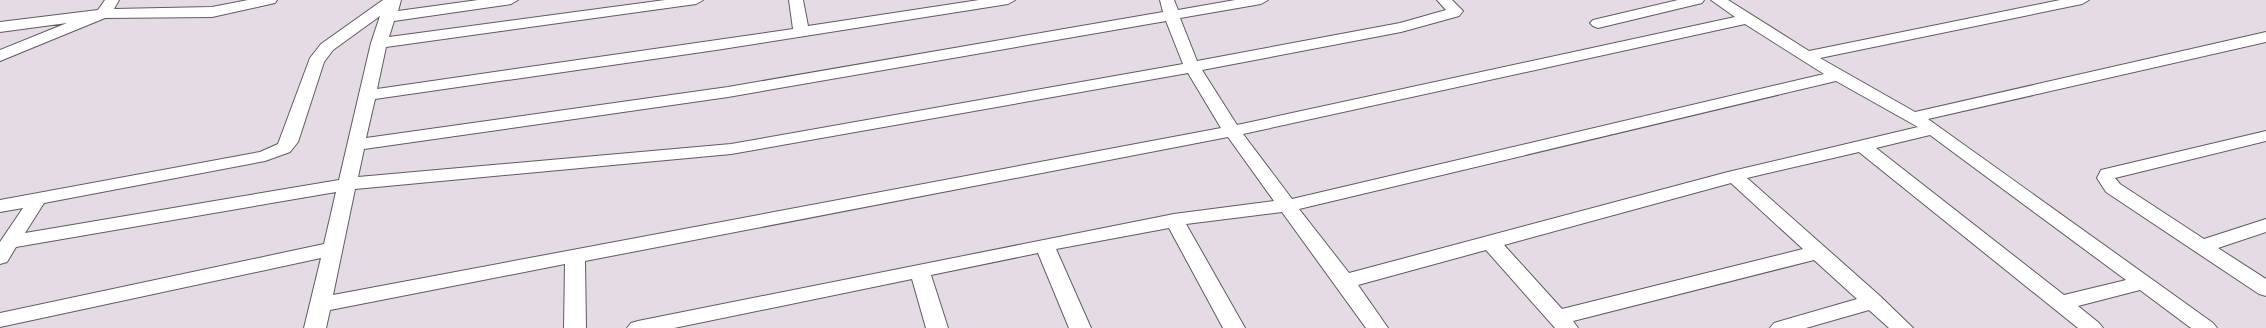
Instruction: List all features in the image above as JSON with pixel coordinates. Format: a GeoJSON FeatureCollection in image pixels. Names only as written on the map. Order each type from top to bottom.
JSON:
{"type":"FeatureCollection","features":[{"type":"Feature","properties":{"kind":"street"},"geometry":{"type":"LineString","coordinates":[[0,56],[103,14],[112,0]]}},
{"type":"Feature","properties":{"kind":"street"},"geometry":{"type":"LineString","coordinates":[[0,27],[103,14],[212,12],[270,0]]}},
{"type":"Feature","properties":{"kind":"street"},"geometry":{"type":"LineString","coordinates":[[315,328],[379,43],[394,0]]}},
{"type":"Feature","properties":{"kind":"street"},"geometry":{"type":"LineString","coordinates":[[0,206],[265,156],[284,148],[289,142],[316,61],[328,47],[394,0]]}},
{"type":"Feature","properties":{"kind":"street"},"geometry":{"type":"LineString","coordinates":[[387,17],[511,0]]}},
{"type":"Feature","properties":{"kind":"street"},"geometry":{"type":"LineString","coordinates":[[379,43],[529,24],[696,0]]}},
{"type":"Feature","properties":{"kind":"street"},"geometry":{"type":"LineString","coordinates":[[796,0],[801,32]]}},
{"type":"Feature","properties":{"kind":"street"},"geometry":{"type":"LineString","coordinates":[[367,95],[801,32],[1008,0]]}},
{"type":"Feature","properties":{"kind":"street"},"geometry":{"type":"LineString","coordinates":[[355,145],[728,92],[1169,8],[1261,0]]}},
{"type":"Feature","properties":{"kind":"street"},"geometry":{"type":"LineString","coordinates":[[5,249],[348,184],[730,149],[1192,67],[1451,15],[1455,10],[1444,0]]}},
{"type":"Feature","properties":{"kind":"street"},"geometry":{"type":"LineString","coordinates":[[1598,23],[1697,0]]}},
{"type":"Feature","properties":{"kind":"street"},"geometry":{"type":"LineString","coordinates":[[1718,0],[1838,76],[1933,129],[2206,328]]}},
{"type":"Feature","properties":{"kind":"street"},"geometry":{"type":"LineString","coordinates":[[1806,56],[2082,0]]}},
{"type":"Feature","properties":{"kind":"street"},"geometry":{"type":"LineString","coordinates":[[1169,8],[1192,67],[1233,131],[1346,281],[1378,328]]}},
{"type":"Feature","properties":{"kind":"street"},"geometry":{"type":"LineString","coordinates":[[321,304],[1233,131],[1747,19]]}},
{"type":"Feature","properties":{"kind":"street"},"geometry":{"type":"LineString","coordinates":[[1915,118],[2266,37]]}},
{"type":"Feature","properties":{"kind":"street"},"geometry":{"type":"LineString","coordinates":[[638,328],[919,270],[1174,220],[1203,215],[1288,206],[1838,76]]}},
{"type":"Feature","properties":{"kind":"street"},"geometry":{"type":"LineString","coordinates":[[1346,281],[1734,176],[1933,129]]}},
{"type":"Feature","properties":{"kind":"street"},"geometry":{"type":"LineString","coordinates":[[2266,136],[2107,174],[2108,182],[2113,188],[2204,246],[2266,289]]}},
{"type":"Feature","properties":{"kind":"street"},"geometry":{"type":"LineString","coordinates":[[1861,146],[2092,328]]}},
{"type":"Feature","properties":{"kind":"street"},"geometry":{"type":"LineString","coordinates":[[1734,176],[1902,328]]}},
{"type":"Feature","properties":{"kind":"street"},"geometry":{"type":"LineString","coordinates":[[5,249],[37,200]]}},
{"type":"Feature","properties":{"kind":"street"},"geometry":{"type":"LineString","coordinates":[[1174,220],[1234,328]]}},
{"type":"Feature","properties":{"kind":"street"},"geometry":{"type":"LineString","coordinates":[[2204,246],[2266,225]]}},
{"type":"Feature","properties":{"kind":"street"},"geometry":{"type":"LineString","coordinates":[[1490,242],[1563,322],[1819,252]]}},
{"type":"Feature","properties":{"kind":"street"},"geometry":{"type":"LineString","coordinates":[[1044,245],[1080,328]]}},
{"type":"Feature","properties":{"kind":"street"},"geometry":{"type":"LineString","coordinates":[[0,320],[333,249]]}},
{"type":"Feature","properties":{"kind":"street"},"geometry":{"type":"LineString","coordinates":[[575,255],[576,328]]}},
{"type":"Feature","properties":{"kind":"street"},"geometry":{"type":"LineString","coordinates":[[919,270],[937,328]]}},
{"type":"Feature","properties":{"kind":"street"},"geometry":{"type":"LineString","coordinates":[[2060,303],[2144,282]]}},
{"type":"Feature","properties":{"kind":"street"},"geometry":{"type":"LineString","coordinates":[[1782,328],[1873,301]]}}]}
